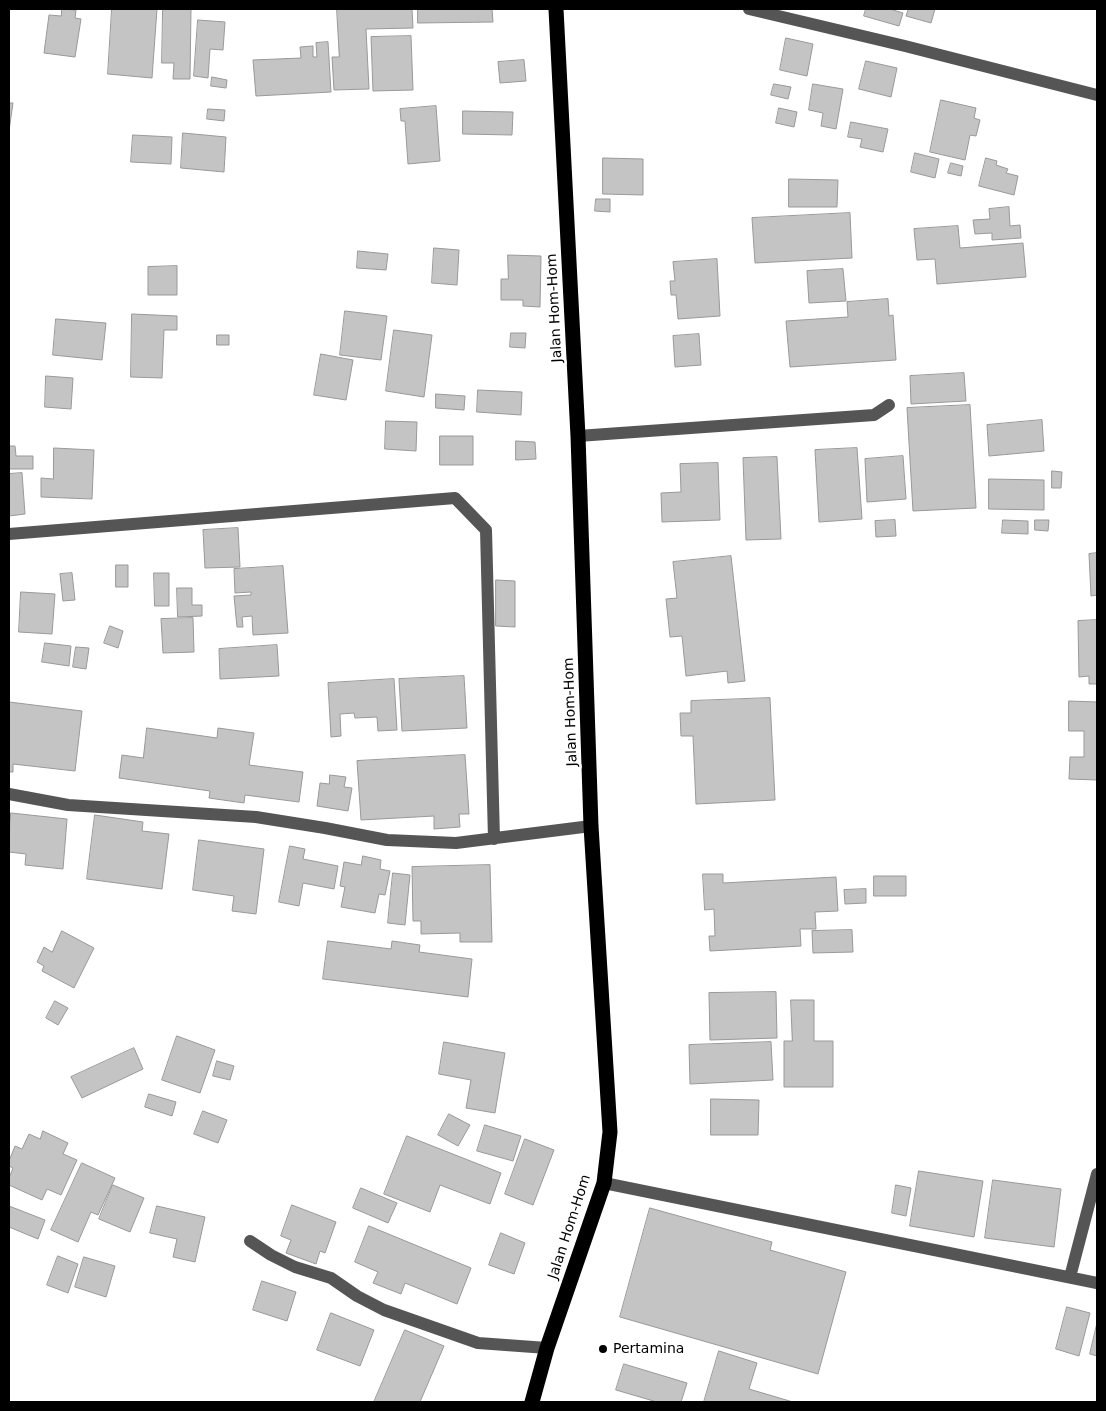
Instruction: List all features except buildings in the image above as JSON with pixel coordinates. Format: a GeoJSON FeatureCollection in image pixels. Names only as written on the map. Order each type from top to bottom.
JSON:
{"type":"FeatureCollection","features":[{"type":"Feature","properties":{"kind":"highway","name":"Jalan Hom-Hom"},"geometry":{"type":"LineString","coordinates":[[532,1402],[547,1348],[604,1183],[610,1132],[591,826],[578,436],[556,9]]}},
{"type":"Feature","properties":{"kind":"street"},"geometry":{"type":"LineString","coordinates":[[749,9],[905,46],[1097,95]]}},
{"type":"Feature","properties":{"kind":"street"},"geometry":{"type":"LineString","coordinates":[[578,436],[874,415],[889,405]]}},
{"type":"Feature","properties":{"kind":"street"},"geometry":{"type":"LineString","coordinates":[[9,534],[455,498],[486,530],[494,839]]}},
{"type":"Feature","properties":{"kind":"street"},"geometry":{"type":"LineString","coordinates":[[9,794],[68,805],[256,817],[387,840],[456,843],[591,826]]}},
{"type":"Feature","properties":{"kind":"street"},"geometry":{"type":"LineString","coordinates":[[1070,1277],[1097,1174]]}},
{"type":"Feature","properties":{"kind":"street"},"geometry":{"type":"LineString","coordinates":[[604,1183],[1097,1283]]}},
{"type":"Feature","properties":{"kind":"street"},"geometry":{"type":"LineString","coordinates":[[250,1241],[271,1255],[296,1267],[330,1278],[357,1296],[384,1310],[478,1343],[547,1348]]}},
{"type":"Feature","properties":{"kind":"place","name":"Pertamina"},"geometry":{"type":"Point","coordinates":[603,1349]}}]}
